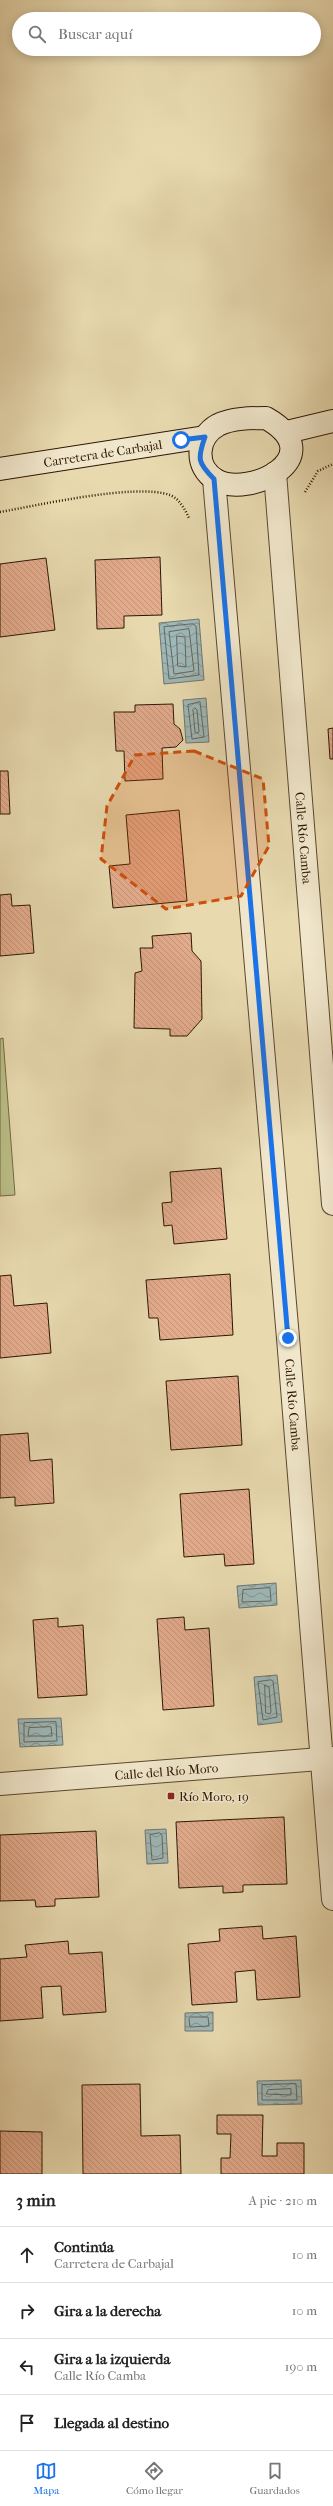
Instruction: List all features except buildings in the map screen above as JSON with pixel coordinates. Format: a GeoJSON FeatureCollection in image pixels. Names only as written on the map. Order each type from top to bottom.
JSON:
{"type":"FeatureCollection","features":[{"type":"Feature","properties":{"kind":"street"},"geometry":{"type":"LineString","coordinates":[[251,418],[266,418],[287,432],[292,442],[292,456],[288,464],[275,473],[246,484],[226,485],[214,479],[202,466],[199,453],[205,437],[217,426],[251,418]]}},
{"type":"Feature","properties":{"kind":"street"},"geometry":{"type":"LineString","coordinates":[[287,432],[333,421]]}},
{"type":"Feature","properties":{"kind":"street","name":"Carretera de Carbajal"},"geometry":{"type":"LineString","coordinates":[[0,469],[205,437]]}},
{"type":"Feature","properties":{"kind":"street","name":"Calle Río Camba"},"geometry":{"type":"LineString","coordinates":[[275,473],[333,1204]]}},
{"type":"Feature","properties":{"kind":"street","name":"Calle Río Camba"},"geometry":{"type":"LineString","coordinates":[[214,479],[286,1315],[316,1696],[328,1758],[333,1899]]}},
{"type":"Feature","properties":{"kind":"street","name":"Calle del Río Moro"},"geometry":{"type":"LineString","coordinates":[[0,1784],[328,1758]]}},
{"type":"Feature","properties":{"kind":"path"},"geometry":{"type":"LineString","coordinates":[[304,497],[305,491],[318,471],[333,464]]}},
{"type":"Feature","properties":{"kind":"path"},"geometry":{"type":"LineString","coordinates":[[0,512],[135,492],[171,495],[181,504],[192,523]]}},
{"type":"Feature","properties":{"kind":"highlighted area"},"geometry":{"type":"Polygon","coordinates":[[[194,751],[263,779],[269,846],[241,896],[166,909],[101,859],[107,806],[135,755],[194,751]]]}},
{"type":"Feature","properties":{"kind":"green space"},"geometry":{"type":"Polygon","coordinates":[[[3,1038],[15,1195],[0,1196],[0,1039],[3,1038]]]}},
{"type":"Feature","properties":{"kind":"water"},"geometry":{"type":"Polygon","coordinates":[[[199,619],[204,680],[164,684],[159,623],[199,619]]]}},
{"type":"Feature","properties":{"kind":"water"},"geometry":{"type":"Polygon","coordinates":[[[206,698],[209,742],[186,743],[183,700],[206,698]]]}},
{"type":"Feature","properties":{"kind":"water"},"geometry":{"type":"Polygon","coordinates":[[[276,1583],[277,1605],[239,1608],[237,1586],[276,1583]]]}},
{"type":"Feature","properties":{"kind":"water"},"geometry":{"type":"Polygon","coordinates":[[[277,1675],[282,1722],[258,1725],[254,1677],[277,1675]]]}},
{"type":"Feature","properties":{"kind":"water"},"geometry":{"type":"Polygon","coordinates":[[[61,1718],[63,1745],[20,1747],[18,1719],[61,1718]]]}},
{"type":"Feature","properties":{"kind":"water"},"geometry":{"type":"Polygon","coordinates":[[[166,1829],[168,1863],[147,1864],[145,1830],[166,1829]]]}},
{"type":"Feature","properties":{"kind":"water"},"geometry":{"type":"Polygon","coordinates":[[[213,2012],[213,2031],[185,2031],[185,2013],[213,2012]]]}},
{"type":"Feature","properties":{"kind":"water"},"geometry":{"type":"Polygon","coordinates":[[[301,2080],[302,2104],[258,2105],[257,2081],[301,2080]]]}},
{"type":"Feature","properties":{"kind":"place","name":"Río Moro, 19"},"geometry":{"type":"Point","coordinates":[171,1796]}},
{"type":"Feature","properties":{"kind":"route"},"geometry":{"type":"LineString","coordinates":[[181,440],[205,437],[199,453],[202,466],[214,479],[288,1338]]}}]}
